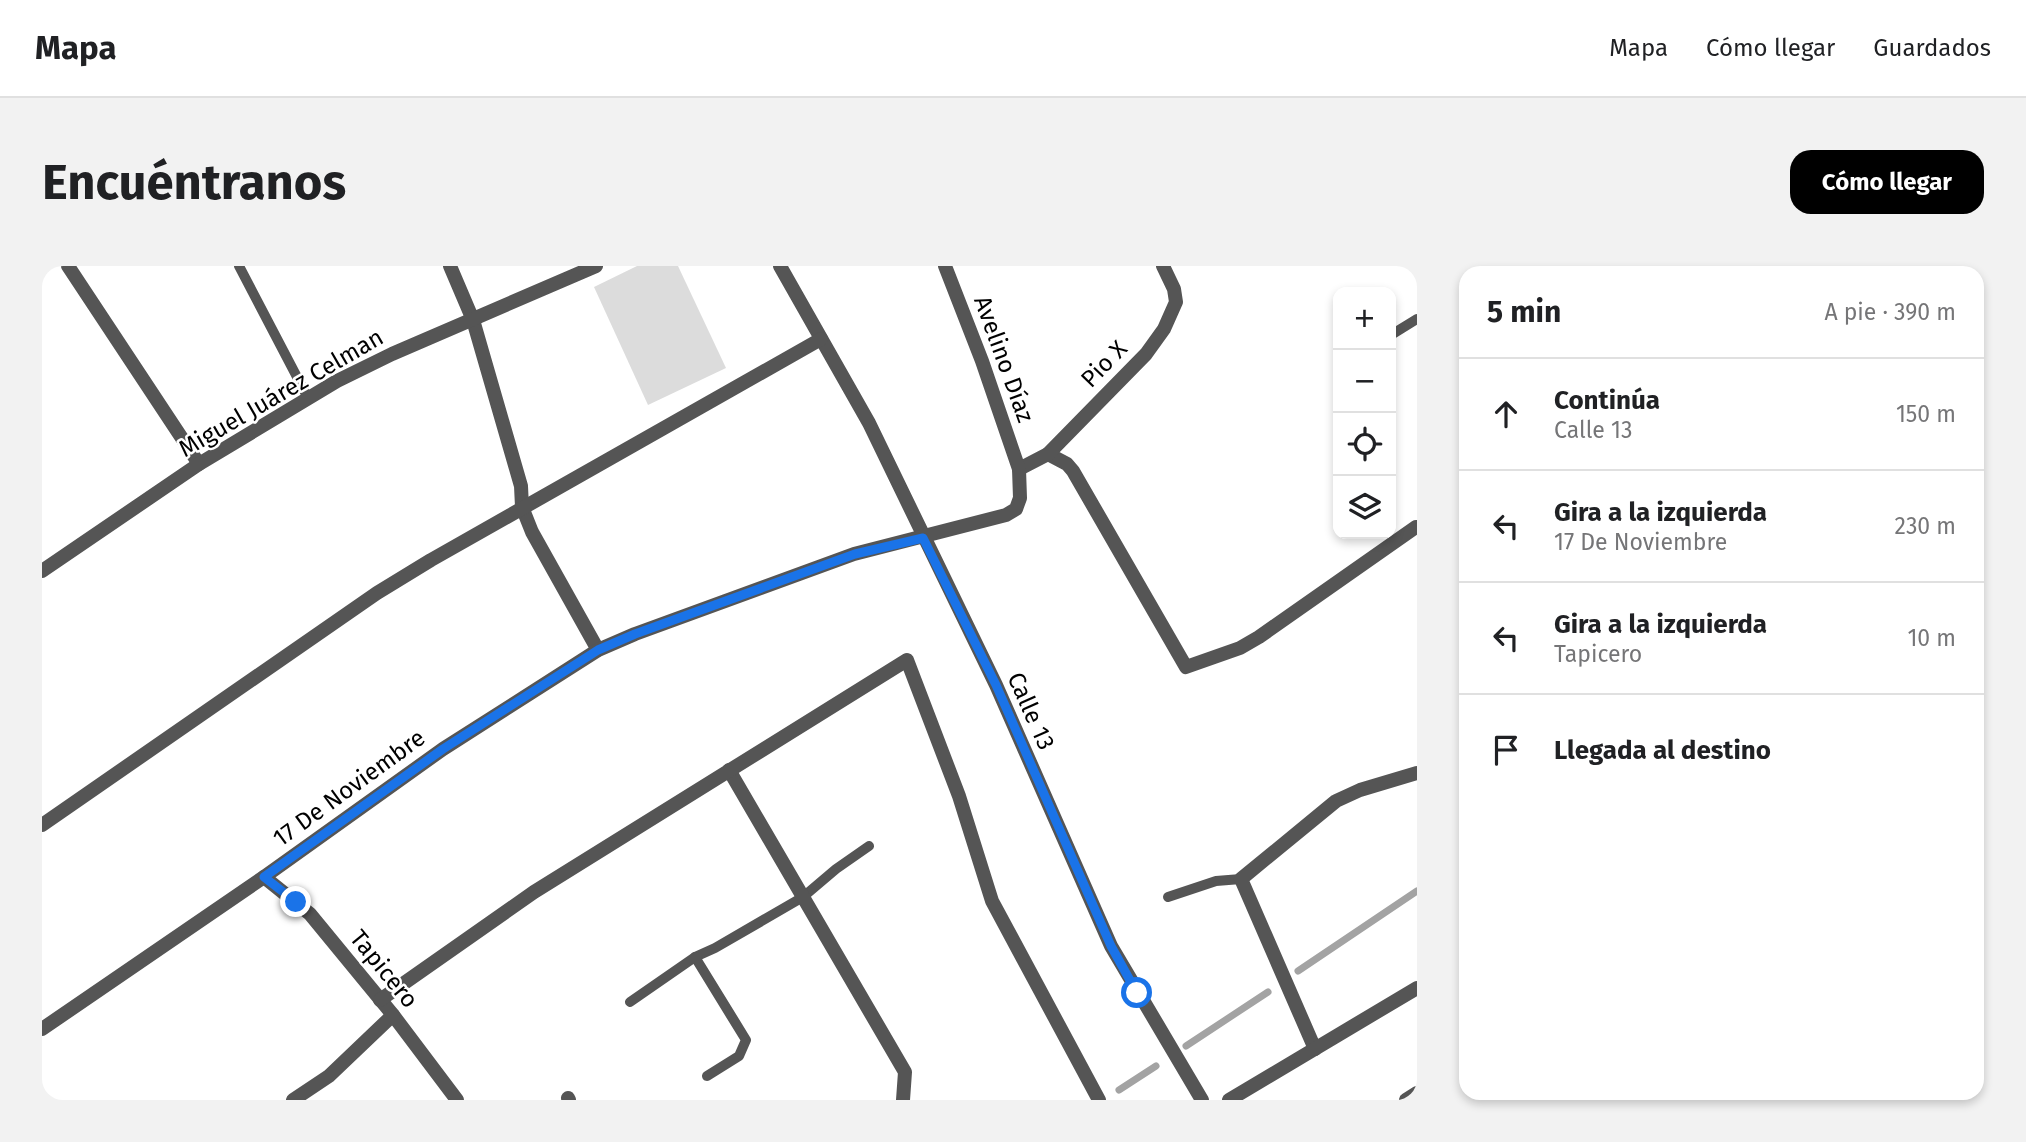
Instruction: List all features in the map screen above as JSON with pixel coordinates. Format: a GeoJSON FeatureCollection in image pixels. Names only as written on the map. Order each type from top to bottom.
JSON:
{"type":"FeatureCollection","features":[{"type":"Feature","properties":{"kind":"street"},"geometry":{"type":"LineString","coordinates":[[68,266],[198,464]]}},
{"type":"Feature","properties":{"kind":"street"},"geometry":{"type":"LineString","coordinates":[[450,266],[473,320],[521,486],[522,507],[532,533],[598,650]]}},
{"type":"Feature","properties":{"kind":"street","name":"Miguel Juárez Celman"},"geometry":{"type":"LineString","coordinates":[[42,572],[198,464],[362,368],[597,266]]}},
{"type":"Feature","properties":{"kind":"street","name":"Calle 13"},"geometry":{"type":"LineString","coordinates":[[780,266],[869,424],[996,685],[1111,946],[1202,1100]]}},
{"type":"Feature","properties":{"kind":"street","name":"Avelino Díaz"},"geometry":{"type":"LineString","coordinates":[[945,266],[982,361],[1019,469]]}},
{"type":"Feature","properties":{"kind":"street","name":"Pio X"},"geometry":{"type":"LineString","coordinates":[[1019,469],[1048,454],[1146,354],[1164,329],[1176,302],[1174,289],[1163,266]]}},
{"type":"Feature","properties":{"kind":"street"},"geometry":{"type":"LineString","coordinates":[[42,825],[377,593],[522,507],[821,339]]}},
{"type":"Feature","properties":{"kind":"street"},"geometry":{"type":"LineString","coordinates":[[1048,454],[1067,464],[1073,471],[1186,667],[1240,648],[1259,637],[1416,527]]}},
{"type":"Feature","properties":{"kind":"street","name":"17 De Noviembre"},"geometry":{"type":"LineString","coordinates":[[42,1028],[264,877],[443,749],[598,650],[855,554],[1006,515],[1016,509],[1020,498],[1019,469]]}},
{"type":"Feature","properties":{"kind":"street"},"geometry":{"type":"LineString","coordinates":[[380,1000],[534,892],[907,660],[959,796],[992,901],[1099,1100]]}},
{"type":"Feature","properties":{"kind":"street"},"geometry":{"type":"LineString","coordinates":[[729,770],[905,1072],[903,1100]]}},
{"type":"Feature","properties":{"kind":"street"},"geometry":{"type":"LineString","coordinates":[[1315,1049],[1241,879],[1336,801],[1360,790],[1417,773]]}},
{"type":"Feature","properties":{"kind":"street","name":"Tapicero"},"geometry":{"type":"LineString","coordinates":[[264,877],[310,914],[393,1015],[457,1100]]}},
{"type":"Feature","properties":{"kind":"street"},"geometry":{"type":"LineString","coordinates":[[1229,1100],[1417,988]]}},
{"type":"Feature","properties":{"kind":"street"},"geometry":{"type":"LineString","coordinates":[[293,1100],[329,1076],[393,1015]]}},
{"type":"Feature","properties":{"kind":"street"},"geometry":{"type":"LineString","coordinates":[[1406,1100],[1417,1093]]}},
{"type":"Feature","properties":{"kind":"lane"},"geometry":{"type":"LineString","coordinates":[[239,266],[308,398]]}},
{"type":"Feature","properties":{"kind":"lane"},"geometry":{"type":"LineString","coordinates":[[1396,332],[1417,319]]}},
{"type":"Feature","properties":{"kind":"lane"},"geometry":{"type":"LineString","coordinates":[[630,1002],[695,957],[803,897],[869,846]]}},
{"type":"Feature","properties":{"kind":"lane"},"geometry":{"type":"LineString","coordinates":[[1168,897],[1216,881],[1241,879]]}},
{"type":"Feature","properties":{"kind":"lane"},"geometry":{"type":"LineString","coordinates":[[695,957],[746,1040],[739,1056],[706,1076]]}},
{"type":"Feature","properties":{"kind":"shaded area"},"geometry":{"type":"Polygon","coordinates":[[[637,266],[678,266],[726,368],[648,405],[594,287],[637,266]]]}},
{"type":"Feature","properties":{"kind":"waterway"},"geometry":{"type":"LineString","coordinates":[[1298,971],[1417,891]]}},
{"type":"Feature","properties":{"kind":"waterway"},"geometry":{"type":"LineString","coordinates":[[1186,1046],[1268,992]]}},
{"type":"Feature","properties":{"kind":"waterway"},"geometry":{"type":"LineString","coordinates":[[1119,1090],[1156,1066]]}},
{"type":"Feature","properties":{"kind":"route"},"geometry":{"type":"LineString","coordinates":[[296,902],[264,877],[443,749],[598,650],[855,554],[923,538],[996,685],[1111,946],[1137,993]]}}]}
